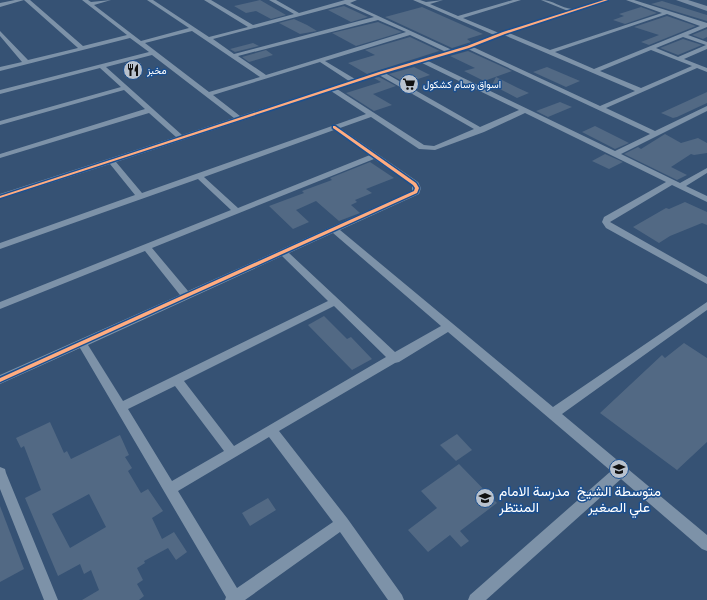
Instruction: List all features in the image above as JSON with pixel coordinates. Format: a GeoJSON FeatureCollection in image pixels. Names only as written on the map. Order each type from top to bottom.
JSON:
{"type":"FeatureCollection","features":[{"type":"Feature","properties":{"kind":"main road"},"geometry":{"type":"LineString","coordinates":[[680,0],[707,8]]}},
{"type":"Feature","properties":{"kind":"main road"},"geometry":{"type":"LineString","coordinates":[[690,0],[707,5]]}},
{"type":"Feature","properties":{"kind":"street"},"geometry":{"type":"LineString","coordinates":[[0,4],[22,0]]}},
{"type":"Feature","properties":{"kind":"street"},"geometry":{"type":"LineString","coordinates":[[27,0],[82,48]]}},
{"type":"Feature","properties":{"kind":"street"},"geometry":{"type":"LineString","coordinates":[[88,2],[108,0]]}},
{"type":"Feature","properties":{"kind":"street"},"geometry":{"type":"LineString","coordinates":[[150,0],[265,77]]}},
{"type":"Feature","properties":{"kind":"street"},"geometry":{"type":"LineString","coordinates":[[207,0],[252,27]]}},
{"type":"Feature","properties":{"kind":"street"},"geometry":{"type":"LineString","coordinates":[[272,0],[299,15]]}},
{"type":"Feature","properties":{"kind":"street"},"geometry":{"type":"LineString","coordinates":[[208,39],[354,0]]}},
{"type":"Feature","properties":{"kind":"street"},"geometry":{"type":"LineString","coordinates":[[416,0],[458,18],[550,52],[641,91]]}},
{"type":"Feature","properties":{"kind":"street"},"geometry":{"type":"LineString","coordinates":[[426,4],[440,0]]}},
{"type":"Feature","properties":{"kind":"street"},"geometry":{"type":"LineString","coordinates":[[458,18],[518,0]]}},
{"type":"Feature","properties":{"kind":"street"},"geometry":{"type":"LineString","coordinates":[[544,0],[573,11]]}},
{"type":"Feature","properties":{"kind":"street"},"geometry":{"type":"LineString","coordinates":[[0,197],[380,73],[423,61],[607,0]]}},
{"type":"Feature","properties":{"kind":"street"},"geometry":{"type":"LineString","coordinates":[[628,0],[706,26]]}},
{"type":"Feature","properties":{"kind":"street"},"geometry":{"type":"LineString","coordinates":[[88,2],[239,120]]}},
{"type":"Feature","properties":{"kind":"street"},"geometry":{"type":"LineString","coordinates":[[345,2],[450,52]]}},
{"type":"Feature","properties":{"kind":"street"},"geometry":{"type":"LineString","coordinates":[[550,52],[666,12]]}},
{"type":"Feature","properties":{"kind":"street"},"geometry":{"type":"LineString","coordinates":[[234,56],[378,18]]}},
{"type":"Feature","properties":{"kind":"street"},"geometry":{"type":"LineString","coordinates":[[596,71],[706,26]]}},
{"type":"Feature","properties":{"kind":"street"},"geometry":{"type":"LineString","coordinates":[[140,42],[193,29]]}},
{"type":"Feature","properties":{"kind":"street"},"geometry":{"type":"LineString","coordinates":[[0,33],[26,62]]}},
{"type":"Feature","properties":{"kind":"street"},"geometry":{"type":"LineString","coordinates":[[207,95],[410,33]]}},
{"type":"Feature","properties":{"kind":"street"},"geometry":{"type":"LineString","coordinates":[[683,35],[707,44]]}},
{"type":"Feature","properties":{"kind":"street"},"geometry":{"type":"LineString","coordinates":[[0,69],[131,36]]}},
{"type":"Feature","properties":{"kind":"street"},"geometry":{"type":"LineString","coordinates":[[468,46],[656,134]]}},
{"type":"Feature","properties":{"kind":"street"},"geometry":{"type":"LineString","coordinates":[[678,58],[707,47]]}},
{"type":"Feature","properties":{"kind":"street"},"geometry":{"type":"LineString","coordinates":[[650,48],[707,70]]}},
{"type":"Feature","properties":{"kind":"street"},"geometry":{"type":"LineString","coordinates":[[0,92],[153,53]]}},
{"type":"Feature","properties":{"kind":"street"},"geometry":{"type":"LineString","coordinates":[[320,60],[354,82]]}},
{"type":"Feature","properties":{"kind":"street"},"geometry":{"type":"LineString","coordinates":[[423,61],[707,199]]}},
{"type":"Feature","properties":{"kind":"street"},"geometry":{"type":"LineString","coordinates":[[101,66],[181,138]]}},
{"type":"Feature","properties":{"kind":"street"},"geometry":{"type":"LineString","coordinates":[[601,108],[698,66]]}},
{"type":"Feature","properties":{"kind":"street"},"geometry":{"type":"LineString","coordinates":[[380,73],[481,130]]}},
{"type":"Feature","properties":{"kind":"street"},"geometry":{"type":"LineString","coordinates":[[0,123],[125,88]]}},
{"type":"Feature","properties":{"kind":"street"},"geometry":{"type":"LineString","coordinates":[[332,89],[422,147],[427,148],[436,148],[526,110]]}},
{"type":"Feature","properties":{"kind":"street"},"geometry":{"type":"LineString","coordinates":[[615,154],[707,108]]}},
{"type":"Feature","properties":{"kind":"street"},"geometry":{"type":"LineString","coordinates":[[0,156],[150,110]]}},
{"type":"Feature","properties":{"kind":"street"},"geometry":{"type":"LineString","coordinates":[[0,246],[371,115]]}},
{"type":"Feature","properties":{"kind":"street"},"geometry":{"type":"LineString","coordinates":[[0,380],[416,192],[417,188],[415,184],[334,127]]}},
{"type":"Feature","properties":{"kind":"street"},"geometry":{"type":"LineString","coordinates":[[0,306],[375,156]]}},
{"type":"Feature","properties":{"kind":"street"},"geometry":{"type":"LineString","coordinates":[[112,161],[140,196]]}},
{"type":"Feature","properties":{"kind":"street"},"geometry":{"type":"LineString","coordinates":[[707,170],[610,217],[606,222],[609,226],[707,281]]}},
{"type":"Feature","properties":{"kind":"street"},"geometry":{"type":"LineString","coordinates":[[199,176],[237,211]]}},
{"type":"Feature","properties":{"kind":"street"},"geometry":{"type":"LineString","coordinates":[[334,229],[707,544]]}},
{"type":"Feature","properties":{"kind":"street"},"geometry":{"type":"LineString","coordinates":[[147,248],[186,296]]}},
{"type":"Feature","properties":{"kind":"street"},"geometry":{"type":"LineString","coordinates":[[283,252],[395,359]]}},
{"type":"Feature","properties":{"kind":"street"},"geometry":{"type":"LineString","coordinates":[[121,407],[336,301]]}},
{"type":"Feature","properties":{"kind":"street"},"geometry":{"type":"LineString","coordinates":[[553,414],[707,304]]}},
{"type":"Feature","properties":{"kind":"street"},"geometry":{"type":"LineString","coordinates":[[170,489],[450,326]]}},
{"type":"Feature","properties":{"kind":"street"},"geometry":{"type":"LineString","coordinates":[[82,343],[170,489],[233,599],[342,523]]}},
{"type":"Feature","properties":{"kind":"street"},"geometry":{"type":"LineString","coordinates":[[177,380],[232,453]]}},
{"type":"Feature","properties":{"kind":"street"},"geometry":{"type":"LineString","coordinates":[[271,430],[342,523],[397,600]]}},
{"type":"Feature","properties":{"kind":"street"},"geometry":{"type":"LineString","coordinates":[[476,600],[621,471]]}},
{"type":"Feature","properties":{"kind":"street"},"geometry":{"type":"LineString","coordinates":[[0,473],[51,600]]}},
{"type":"Feature","properties":{"kind":"building"},"geometry":{"type":"Polygon","coordinates":[[[260,0],[286,15],[271,19],[256,11],[246,13],[234,6],[260,0]]]}},
{"type":"Feature","properties":{"kind":"building"},"geometry":{"type":"Polygon","coordinates":[[[662,1],[707,15],[707,21],[651,4],[662,1]]]}},
{"type":"Feature","properties":{"kind":"building"},"geometry":{"type":"Polygon","coordinates":[[[344,6],[368,17],[351,22],[328,10],[344,6]]]}},
{"type":"Feature","properties":{"kind":"building"},"geometry":{"type":"Polygon","coordinates":[[[422,7],[483,34],[467,39],[471,42],[452,48],[385,17],[422,7]]]}},
{"type":"Feature","properties":{"kind":"building"},"geometry":{"type":"Polygon","coordinates":[[[641,7],[657,13],[625,24],[613,20],[624,16],[619,14],[641,7]]]}},
{"type":"Feature","properties":{"kind":"building"},"geometry":{"type":"Polygon","coordinates":[[[667,16],[696,26],[649,45],[641,42],[659,35],[634,27],[667,16]]]}},
{"type":"Feature","properties":{"kind":"building"},"geometry":{"type":"Polygon","coordinates":[[[294,19],[317,31],[300,34],[279,23],[294,19]]]}},
{"type":"Feature","properties":{"kind":"building"},"geometry":{"type":"Polygon","coordinates":[[[378,22],[402,32],[356,46],[332,33],[378,22]]]}},
{"type":"Feature","properties":{"kind":"building"},"geometry":{"type":"Polygon","coordinates":[[[707,29],[707,37],[703,39],[692,35],[707,29]]]}},
{"type":"Feature","properties":{"kind":"building"},"geometry":{"type":"Polygon","coordinates":[[[410,37],[442,52],[439,51],[367,74],[348,63],[375,55],[365,50],[410,37]]]}},
{"type":"Feature","properties":{"kind":"building"},"geometry":{"type":"Polygon","coordinates":[[[683,39],[702,45],[678,55],[660,48],[683,39]]]}},
{"type":"Feature","properties":{"kind":"building"},"geometry":{"type":"Polygon","coordinates":[[[253,43],[259,46],[235,52],[230,49],[253,43]]]}},
{"type":"Feature","properties":{"kind":"building"},"geometry":{"type":"Polygon","coordinates":[[[266,50],[273,55],[249,62],[242,57],[266,50]]]}},
{"type":"Feature","properties":{"kind":"building"},"geometry":{"type":"Polygon","coordinates":[[[468,51],[512,71],[484,81],[464,71],[475,68],[450,56],[468,51]]]}},
{"type":"Feature","properties":{"kind":"building"},"geometry":{"type":"Polygon","coordinates":[[[414,67],[430,75],[406,83],[389,74],[414,67]]]}},
{"type":"Feature","properties":{"kind":"building"},"geometry":{"type":"Polygon","coordinates":[[[547,67],[580,81],[566,87],[533,72],[547,67]]]}},
{"type":"Feature","properties":{"kind":"building"},"geometry":{"type":"Polygon","coordinates":[[[379,77],[396,86],[373,94],[392,105],[374,111],[346,93],[381,82],[374,78],[379,77]]]}},
{"type":"Feature","properties":{"kind":"building"},"geometry":{"type":"Polygon","coordinates":[[[496,77],[529,93],[517,98],[492,85],[496,77]]]}},
{"type":"Feature","properties":{"kind":"building"},"geometry":{"type":"Polygon","coordinates":[[[707,92],[707,103],[677,117],[673,118],[661,113],[707,92]]]}},
{"type":"Feature","properties":{"kind":"building"},"geometry":{"type":"Polygon","coordinates":[[[560,102],[572,107],[548,117],[536,111],[560,102]]]}},
{"type":"Feature","properties":{"kind":"building"},"geometry":{"type":"Polygon","coordinates":[[[595,126],[629,143],[615,149],[582,132],[595,126]]]}},
{"type":"Feature","properties":{"kind":"building"},"geometry":{"type":"Polygon","coordinates":[[[665,134],[681,143],[698,138],[707,143],[707,153],[691,154],[671,167],[687,175],[677,180],[624,154],[638,147],[641,149],[665,134]]]}},
{"type":"Feature","properties":{"kind":"building"},"geometry":{"type":"Polygon","coordinates":[[[605,154],[623,162],[609,169],[592,161],[605,154]]]}},
{"type":"Feature","properties":{"kind":"building"},"geometry":{"type":"Polygon","coordinates":[[[370,162],[394,178],[366,189],[372,193],[355,200],[357,202],[351,205],[360,213],[339,221],[316,201],[296,210],[309,222],[293,229],[269,206],[304,193],[302,191],[332,180],[330,178],[370,162]]]}},
{"type":"Feature","properties":{"kind":"building"},"geometry":{"type":"Polygon","coordinates":[[[685,202],[707,212],[707,225],[702,223],[670,236],[659,243],[633,227],[666,208],[669,209],[685,202]]]}},
{"type":"Feature","properties":{"kind":"building"},"geometry":{"type":"Polygon","coordinates":[[[324,316],[347,339],[351,337],[372,359],[352,370],[308,325],[324,316]]]}},
{"type":"Feature","properties":{"kind":"building"},"geometry":{"type":"Polygon","coordinates":[[[684,343],[707,358],[707,442],[677,470],[600,413],[662,355],[665,358],[684,343]]]}},
{"type":"Feature","properties":{"kind":"building"},"geometry":{"type":"Polygon","coordinates":[[[50,422],[64,453],[67,451],[71,459],[120,435],[129,455],[125,457],[132,468],[128,471],[141,493],[148,489],[163,511],[152,518],[162,539],[174,532],[187,552],[176,560],[168,548],[144,561],[145,563],[137,568],[143,580],[137,584],[144,596],[139,600],[82,600],[99,590],[91,570],[84,574],[80,564],[58,576],[25,498],[41,490],[24,446],[21,448],[16,438],[50,422]],[[89,494],[52,514],[70,548],[106,527],[89,494]]]}},
{"type":"Feature","properties":{"kind":"building"},"geometry":{"type":"Polygon","coordinates":[[[457,434],[472,450],[456,461],[440,445],[457,434]]]}},
{"type":"Feature","properties":{"kind":"building"},"geometry":{"type":"Polygon","coordinates":[[[459,464],[497,503],[460,531],[469,541],[461,547],[450,535],[428,552],[408,530],[437,508],[421,491],[459,464]]]}},
{"type":"Feature","properties":{"kind":"building"},"geometry":{"type":"Polygon","coordinates":[[[268,498],[276,510],[250,526],[242,513],[268,498]]]}},
{"type":"Feature","properties":{"kind":"building"},"geometry":{"type":"Polygon","coordinates":[[[0,506],[24,569],[0,582],[0,506]]]}},
{"type":"Feature","properties":{"kind":"cycle path"},"geometry":{"type":"LineString","coordinates":[[0,197],[380,73],[468,47],[504,33],[607,0]]}},
{"type":"Feature","properties":{"kind":"cycle path"},"geometry":{"type":"LineString","coordinates":[[0,380],[416,192],[417,188],[415,184],[334,127]]}},
{"type":"Feature","properties":{"kind":"place","name":"مخبز"},"geometry":{"type":"Point","coordinates":[133,70]}},
{"type":"Feature","properties":{"kind":"place","name":"اسواق وسام كشكول"},"geometry":{"type":"Point","coordinates":[409,84]}},
{"type":"Feature","properties":{"kind":"place","name":"متوسطة الشيخ علي الصغير"},"geometry":{"type":"Point","coordinates":[619,469]}},
{"type":"Feature","properties":{"kind":"place","name":"مدرسة الامام المنتظر"},"geometry":{"type":"Point","coordinates":[485,498]}}]}
